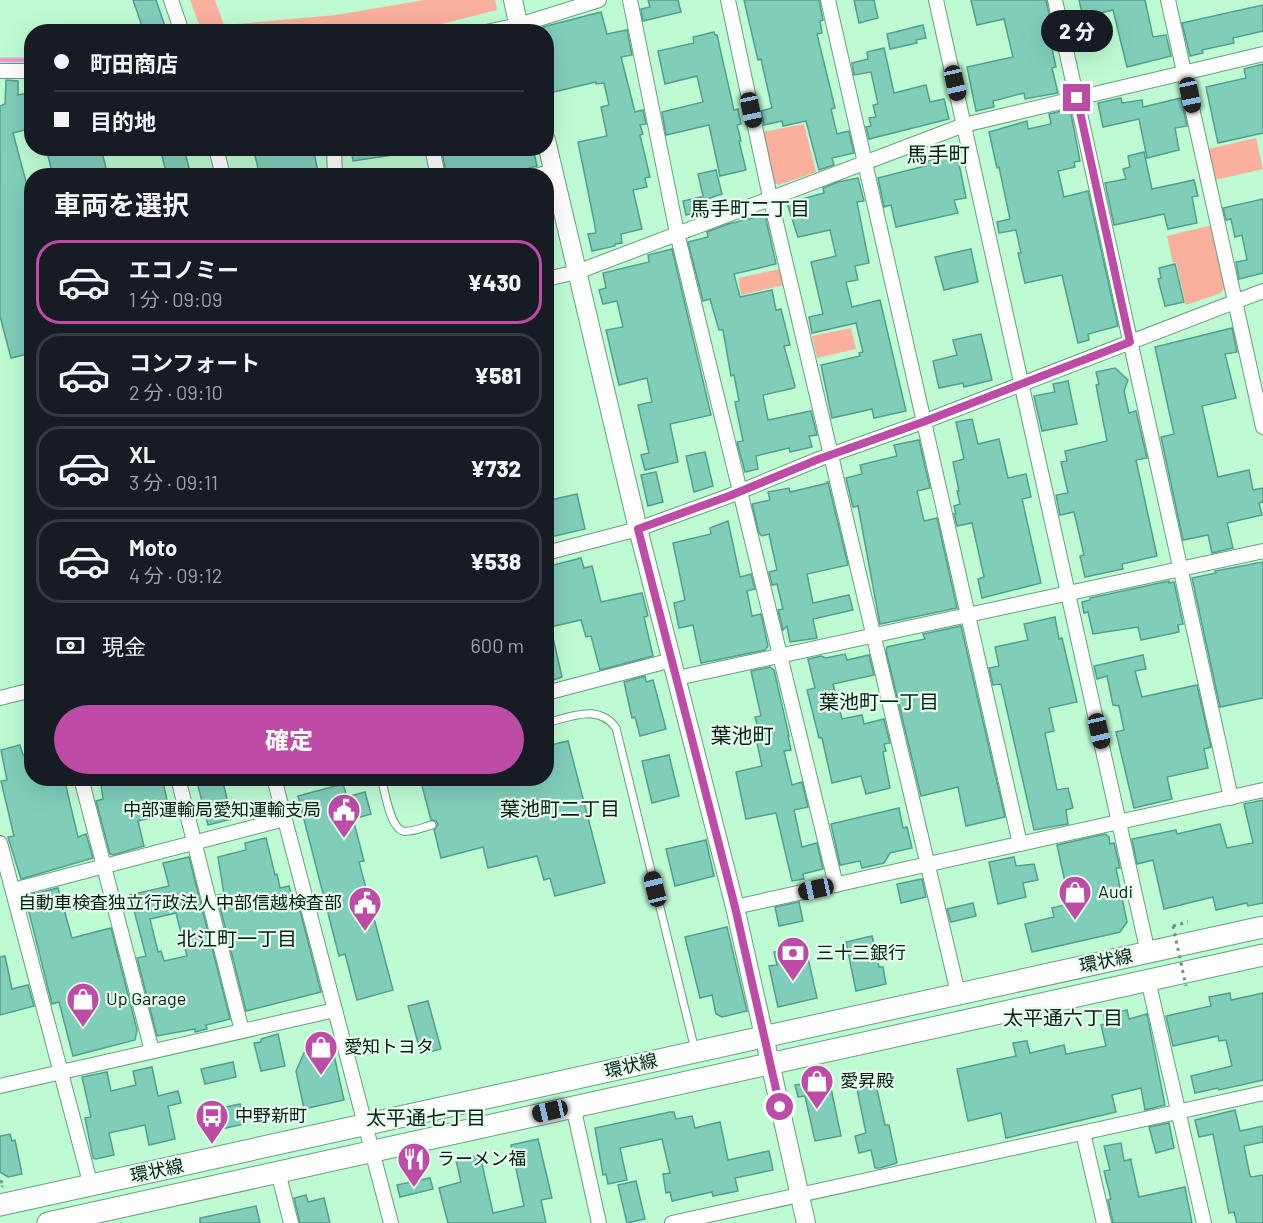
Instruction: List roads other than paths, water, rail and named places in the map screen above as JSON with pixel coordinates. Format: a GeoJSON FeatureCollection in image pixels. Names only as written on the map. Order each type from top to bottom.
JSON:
{"type":"FeatureCollection","features":[{"type":"Feature","properties":{"kind":"main road","name":"環状線"},"geometry":{"type":"LineString","coordinates":[[0,1205],[1263,927]]}},
{"type":"Feature","properties":{"kind":"main road","name":"環状線"},"geometry":{"type":"LineString","coordinates":[[48,1223],[97,1218],[278,1172],[1263,955]]}},
{"type":"Feature","properties":{"kind":"street"},"geometry":{"type":"LineString","coordinates":[[171,0],[179,24]]}},
{"type":"Feature","properties":{"kind":"street"},"geometry":{"type":"LineString","coordinates":[[513,0],[519,24]]}},
{"type":"Feature","properties":{"kind":"street"},"geometry":{"type":"LineString","coordinates":[[531,24],[599,0]]}},
{"type":"Feature","properties":{"kind":"street"},"geometry":{"type":"LineString","coordinates":[[630,0],[677,233],[836,885]]}},
{"type":"Feature","properties":{"kind":"street"},"geometry":{"type":"LineString","coordinates":[[728,0],[770,197],[958,993]]}},
{"type":"Feature","properties":{"kind":"street"},"geometry":{"type":"LineString","coordinates":[[828,0],[1020,844]]}},
{"type":"Feature","properties":{"kind":"street"},"geometry":{"type":"LineString","coordinates":[[936,0],[1148,953]]}},
{"type":"Feature","properties":{"kind":"street"},"geometry":{"type":"LineString","coordinates":[[1055,0],[1231,798]]}},
{"type":"Feature","properties":{"kind":"street"},"geometry":{"type":"LineString","coordinates":[[1168,0],[1263,428]]}},
{"type":"Feature","properties":{"kind":"street"},"geometry":{"type":"LineString","coordinates":[[554,277],[577,272],[964,125],[1263,54]]}},
{"type":"Feature","properties":{"kind":"street"},"geometry":{"type":"LineString","coordinates":[[0,70],[24,71]]}},
{"type":"Feature","properties":{"kind":"street"},"geometry":{"type":"LineString","coordinates":[[554,201],[577,272],[638,529],[735,907],[806,1223]]}},
{"type":"Feature","properties":{"kind":"street"},"geometry":{"type":"LineString","coordinates":[[554,551],[638,529],[729,496],[1263,291]]}},
{"type":"Feature","properties":{"kind":"street"},"geometry":{"type":"LineString","coordinates":[[677,678],[1263,551]]}},
{"type":"Feature","properties":{"kind":"street"},"geometry":{"type":"LineString","coordinates":[[554,691],[672,660]]}},
{"type":"Feature","properties":{"kind":"street"},"geometry":{"type":"LineString","coordinates":[[0,698],[24,692]]}},
{"type":"Feature","properties":{"kind":"street"},"geometry":{"type":"LineString","coordinates":[[83,786],[152,1051]]}},
{"type":"Feature","properties":{"kind":"street"},"geometry":{"type":"LineString","coordinates":[[180,786],[242,1031]]}},
{"type":"Feature","properties":{"kind":"street"},"geometry":{"type":"LineString","coordinates":[[276,786],[391,1223]]}},
{"type":"Feature","properties":{"kind":"street"},"geometry":{"type":"LineString","coordinates":[[735,907],[1263,790]]}},
{"type":"Feature","properties":{"kind":"street"},"geometry":{"type":"LineString","coordinates":[[13,890],[285,819]]}},
{"type":"Feature","properties":{"kind":"street"},"geometry":{"type":"LineString","coordinates":[[0,843],[91,1186]]}},
{"type":"Feature","properties":{"kind":"street"},"geometry":{"type":"LineString","coordinates":[[1148,980],[1204,1223]]}},
{"type":"Feature","properties":{"kind":"street"},"geometry":{"type":"LineString","coordinates":[[0,1086],[335,1010]]}},
{"type":"Feature","properties":{"kind":"street"},"geometry":{"type":"LineString","coordinates":[[672,1223],[696,1220],[1263,1093]]}},
{"type":"Feature","properties":{"kind":"street"},"geometry":{"type":"LineString","coordinates":[[573,1106],[599,1223]]}},
{"type":"Feature","properties":{"kind":"street"},"geometry":{"type":"LineString","coordinates":[[1083,1133],[1104,1223]]}},
{"type":"Feature","properties":{"kind":"street"},"geometry":{"type":"LineString","coordinates":[[278,1172],[291,1223]]}},
{"type":"Feature","properties":{"kind":"lane"},"geometry":{"type":"LineString","coordinates":[[554,721],[598,713],[610,719],[616,728],[695,1052]]}},
{"type":"Feature","properties":{"kind":"lane"},"geometry":{"type":"LineString","coordinates":[[383,786],[393,823],[399,830],[406,831],[432,825]]}},
{"type":"Feature","properties":{"kind":"waterway"},"geometry":{"type":"LineString","coordinates":[[0,60],[24,60]]}},
{"type":"Feature","properties":{"kind":"place","name":"中部運輸局愛知運輸支局"},"geometry":{"type":"Point","coordinates":[344,839]}},
{"type":"Feature","properties":{"kind":"place","name":"Audi"},"geometry":{"type":"Point","coordinates":[1075,921]}},
{"type":"Feature","properties":{"kind":"place","name":"自動車検査独立行政法人中部信越検査部"},"geometry":{"type":"Point","coordinates":[365,932]}},
{"type":"Feature","properties":{"kind":"place","name":"三十三銀行"},"geometry":{"type":"Point","coordinates":[793,982]}},
{"type":"Feature","properties":{"kind":"place","name":"Up Garage"},"geometry":{"type":"Point","coordinates":[83,1028]}},
{"type":"Feature","properties":{"kind":"place","name":"愛知トヨタ"},"geometry":{"type":"Point","coordinates":[321,1076]}},
{"type":"Feature","properties":{"kind":"place","name":"愛昇殿"},"geometry":{"type":"Point","coordinates":[817,1110]}},
{"type":"Feature","properties":{"kind":"place","name":"中野新町"},"geometry":{"type":"Point","coordinates":[212,1145]}},
{"type":"Feature","properties":{"kind":"place","name":"ラーメン福"},"geometry":{"type":"Point","coordinates":[414,1188]}},
{"type":"Feature","properties":{"kind":"district","name":"馬手町"},"geometry":{"type":"Point","coordinates":[938,155]}},
{"type":"Feature","properties":{"kind":"district","name":"馬手町二丁目"},"geometry":{"type":"Point","coordinates":[750,209]}},
{"type":"Feature","properties":{"kind":"district","name":"葉池町一丁目"},"geometry":{"type":"Point","coordinates":[879,702]}},
{"type":"Feature","properties":{"kind":"district","name":"葉池町"},"geometry":{"type":"Point","coordinates":[742,736]}},
{"type":"Feature","properties":{"kind":"district","name":"葉池町二丁目"},"geometry":{"type":"Point","coordinates":[560,809]}},
{"type":"Feature","properties":{"kind":"district","name":"北江町一丁目"},"geometry":{"type":"Point","coordinates":[237,939]}},
{"type":"Feature","properties":{"kind":"district","name":"太平通六丁目"},"geometry":{"type":"Point","coordinates":[1063,1018]}},
{"type":"Feature","properties":{"kind":"district","name":"太平通七丁目"},"geometry":{"type":"Point","coordinates":[426,1118]}}]}
